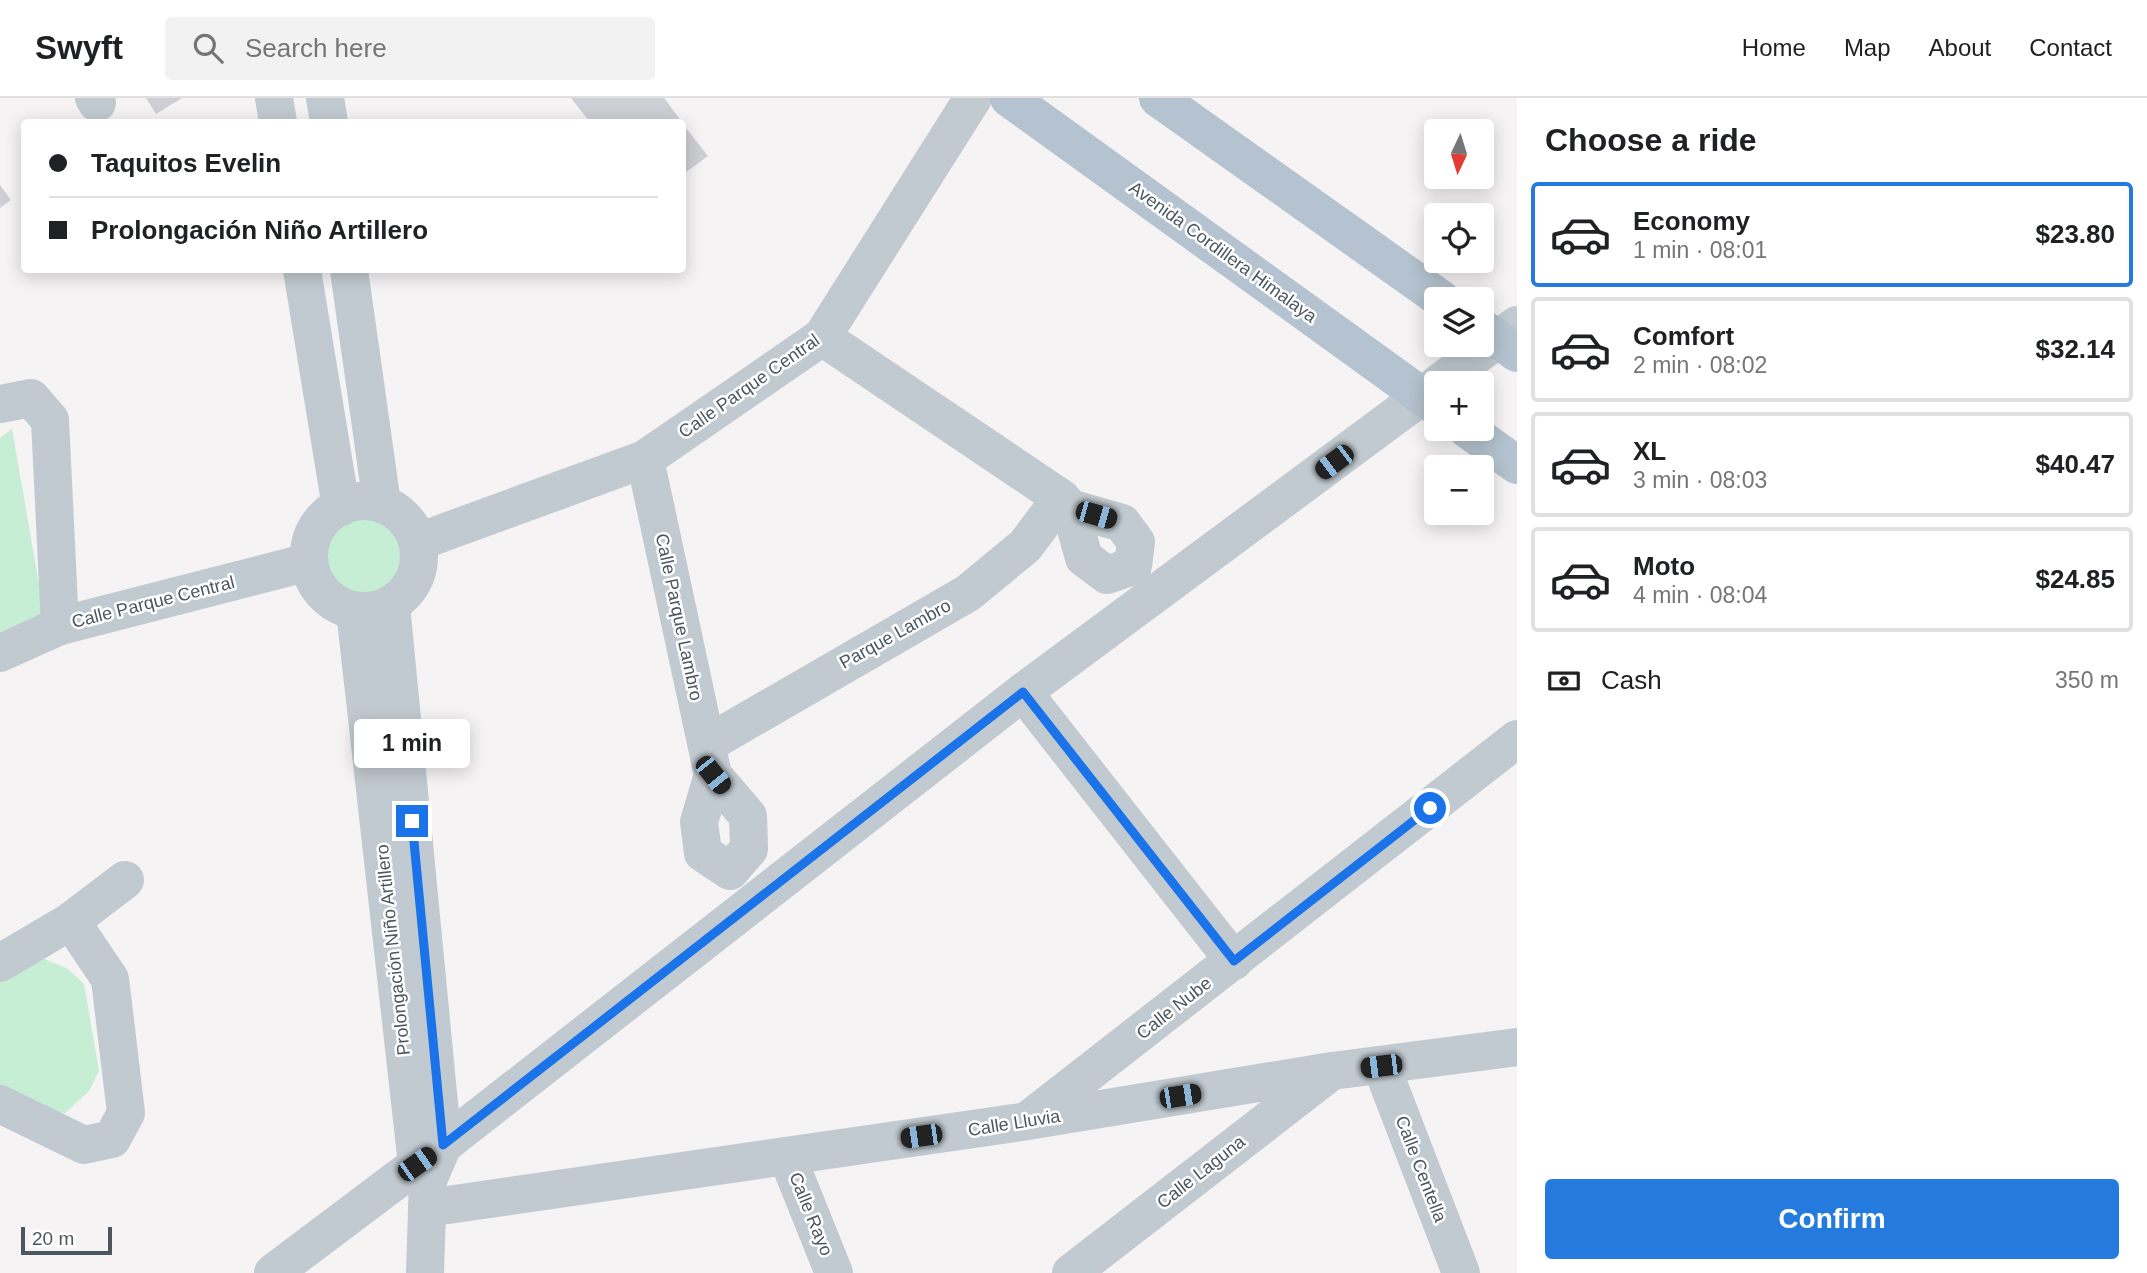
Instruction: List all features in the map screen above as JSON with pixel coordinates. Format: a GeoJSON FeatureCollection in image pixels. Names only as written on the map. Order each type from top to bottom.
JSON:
{"type":"FeatureCollection","features":[{"type":"Feature","properties":{"kind":"main road","name":"Avenida Cordillera Himalaya"},"geometry":{"type":"LineString","coordinates":[[1009,98],[1424,386]]}},
{"type":"Feature","properties":{"kind":"main road"},"geometry":{"type":"LineString","coordinates":[[1158,98],[1424,287]]}},
{"type":"Feature","properties":{"kind":"main road"},"geometry":{"type":"LineString","coordinates":[[1484,441],[1517,465]]}},
{"type":"Feature","properties":{"kind":"street"},"geometry":{"type":"LineString","coordinates":[[274,98],[278,119]]}},
{"type":"Feature","properties":{"kind":"street"},"geometry":{"type":"LineString","coordinates":[[325,98],[328,119]]}},
{"type":"Feature","properties":{"kind":"street","name":"Calle Parque Central"},"geometry":{"type":"LineString","coordinates":[[418,542],[645,459],[822,337],[973,98]]}},
{"type":"Feature","properties":{"kind":"street"},"geometry":{"type":"LineString","coordinates":[[302,273],[341,507]]}},
{"type":"Feature","properties":{"kind":"street"},"geometry":{"type":"LineString","coordinates":[[349,273],[382,504]]}},
{"type":"Feature","properties":{"kind":"street"},"geometry":{"type":"LineString","coordinates":[[1461,371],[1503,336]]}},
{"type":"Feature","properties":{"kind":"street","name":"Parque Lambro"},"geometry":{"type":"LineString","coordinates":[[710,759],[968,593],[1025,546],[1066,503],[822,337]]}},
{"type":"Feature","properties":{"kind":"street"},"geometry":{"type":"LineString","coordinates":[[0,404],[31,398],[50,420],[60,626]]}},
{"type":"Feature","properties":{"kind":"street"},"geometry":{"type":"LineString","coordinates":[[273,1273],[429,1174],[1023,692],[1424,400]]}},
{"type":"Feature","properties":{"kind":"street","name":"Calle Parque Lambro"},"geometry":{"type":"LineString","coordinates":[[645,459],[710,759]]}},
{"type":"Feature","properties":{"kind":"street"},"geometry":{"type":"LineString","coordinates":[[354,502],[382,504],[398,513],[410,526],[418,542],[419,561],[415,578],[405,593],[373,608],[338,605],[324,594],[314,579],[309,562],[316,529],[331,512],[354,502]]}},
{"type":"Feature","properties":{"kind":"street","name":"Calle Parque Central"},"geometry":{"type":"LineString","coordinates":[[0,653],[60,626],[309,562]]}},
{"type":"Feature","properties":{"kind":"street","name":"Prolongación Niño Artillero"},"geometry":{"type":"LineString","coordinates":[[373,608],[429,1174],[425,1273]]}},
{"type":"Feature","properties":{"kind":"street"},"geometry":{"type":"LineString","coordinates":[[1023,692],[1234,961]]}},
{"type":"Feature","properties":{"kind":"street","name":"Calle Nube"},"geometry":{"type":"LineString","coordinates":[[1028,1121],[1517,740]]}},
{"type":"Feature","properties":{"kind":"street"},"geometry":{"type":"LineString","coordinates":[[0,963],[71,921],[125,880]]}},
{"type":"Feature","properties":{"kind":"street"},"geometry":{"type":"LineString","coordinates":[[0,1104],[84,1144],[112,1139],[126,1113],[110,979],[71,921]]}},
{"type":"Feature","properties":{"kind":"street","name":"Calle Lluvia"},"geometry":{"type":"LineString","coordinates":[[429,1174],[788,1156],[1028,1121],[1332,1071],[1517,1047]]}},
{"type":"Feature","properties":{"kind":"street","name":"Calle Centella"},"geometry":{"type":"LineString","coordinates":[[1381,1066],[1461,1273]]}},
{"type":"Feature","properties":{"kind":"street","name":"Calle Laguna"},"geometry":{"type":"LineString","coordinates":[[1070,1273],[1332,1071]]}},
{"type":"Feature","properties":{"kind":"street","name":"Calle Rayo"},"geometry":{"type":"LineString","coordinates":[[788,1156],[834,1273]]}},
{"type":"Feature","properties":{"kind":"green space"},"geometry":{"type":"Polygon","coordinates":[[[12,429],[44,613],[0,632],[0,438],[12,429]]]}},
{"type":"Feature","properties":{"kind":"green space"},"geometry":{"type":"Polygon","coordinates":[[[364,501],[385,505],[402,517],[414,534],[418,555],[414,576],[402,593],[385,605],[364,609],[343,605],[326,593],[314,576],[310,555],[314,534],[326,517],[343,505],[364,501]]]}},
{"type":"Feature","properties":{"kind":"green space"},"geometry":{"type":"Polygon","coordinates":[[[22,959],[45,959],[68,969],[84,984],[99,1071],[89,1091],[65,1113],[43,1111],[0,1086],[0,976],[22,959]]]}},
{"type":"Feature","properties":{"kind":"building"},"geometry":{"type":"Polygon","coordinates":[[[146,98],[182,98],[156,114],[146,98]]]}},
{"type":"Feature","properties":{"kind":"building"},"geometry":{"type":"Polygon","coordinates":[[[571,98],[664,98],[680,119],[588,119],[571,98]]]}},
{"type":"Feature","properties":{"kind":"building"},"geometry":{"type":"Polygon","coordinates":[[[686,128],[708,156],[686,172],[686,128]]]}},
{"type":"Feature","properties":{"kind":"building"},"geometry":{"type":"Polygon","coordinates":[[[0,185],[11,200],[0,208],[0,185]]]}},
{"type":"Feature","properties":{"kind":"route"},"geometry":{"type":"LineString","coordinates":[[412,821],[443,1145],[1023,692],[1234,961],[1430,808]]}}]}
